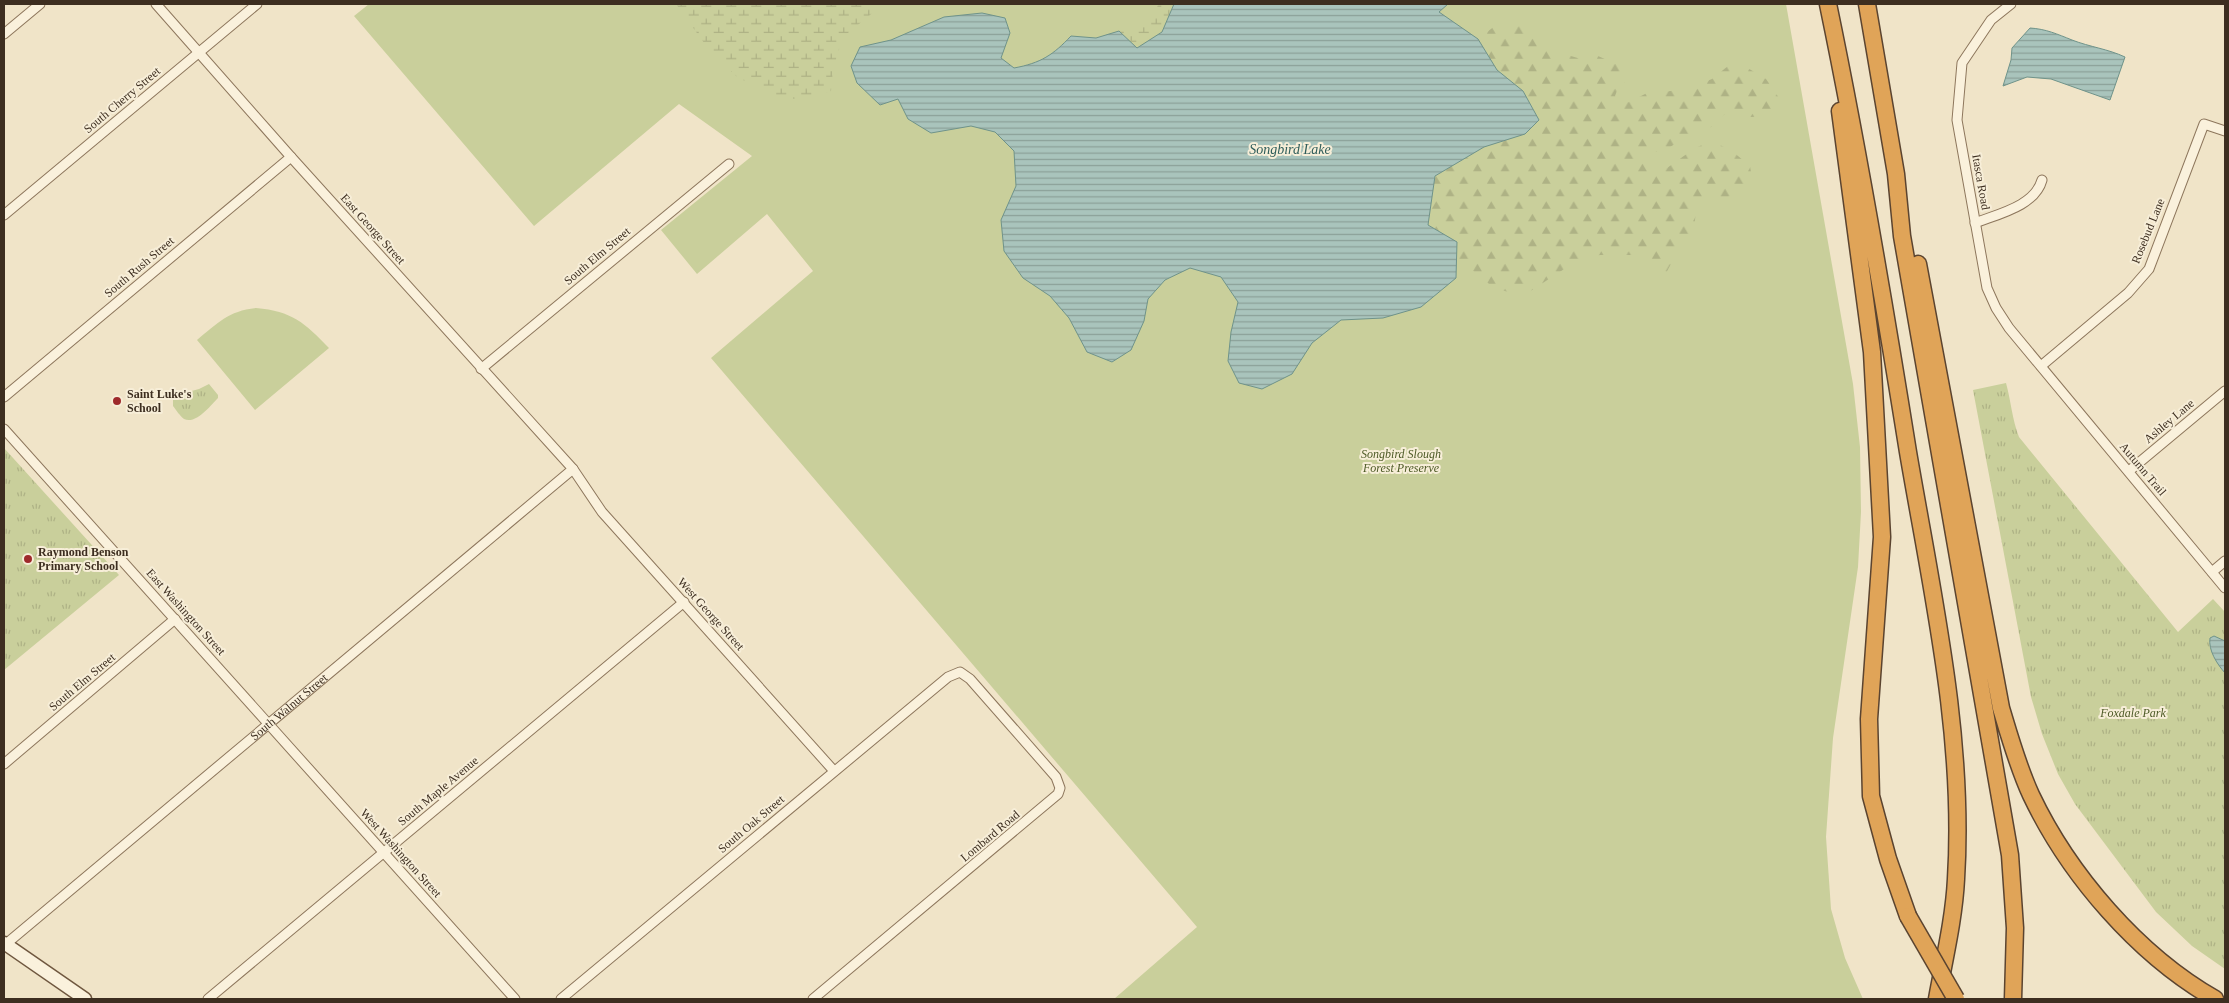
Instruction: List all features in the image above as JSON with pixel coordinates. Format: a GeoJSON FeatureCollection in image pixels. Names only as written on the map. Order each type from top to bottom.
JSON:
{"type":"FeatureCollection","features":[{"type":"Feature","properties":{"kind":"highway"},"geometry":{"type":"LineString","coordinates":[[1828,4],[1836,80],[1872,352],[1882,537],[1869,719],[1871,796],[1888,859],[1908,916],[1956,999]]}},
{"type":"Feature","properties":{"kind":"highway"},"geometry":{"type":"LineString","coordinates":[[1828,4],[1849,100],[1870,220],[1951,710],[1957,816],[1956,881],[1936,999]]}},
{"type":"Feature","properties":{"kind":"highway"},"geometry":{"type":"LineString","coordinates":[[1867,4],[1896,174],[1920,272],[2001,708],[2015,754],[2031,795],[2080,876],[2114,917],[2155,955],[2199,990],[2215,999]]}},
{"type":"Feature","properties":{"kind":"highway"},"geometry":{"type":"LineString","coordinates":[[1896,174],[1902,236],[2010,855],[2015,928],[2013,999]]}},
{"type":"Feature","properties":{"kind":"street"},"geometry":{"type":"LineString","coordinates":[[4,34],[40,4]]}},
{"type":"Feature","properties":{"kind":"street","name":"East George Street"},"geometry":{"type":"LineString","coordinates":[[156,4],[481,369],[573,469]]}},
{"type":"Feature","properties":{"kind":"street","name":"South Cherry Street"},"geometry":{"type":"LineString","coordinates":[[4,215],[257,4]]}},
{"type":"Feature","properties":{"kind":"street","name":"Itasca Road"},"geometry":{"type":"LineString","coordinates":[[2011,4],[1991,20],[1962,63],[1957,120],[1987,288],[1996,308],[2041,366]]}},
{"type":"Feature","properties":{"kind":"street","name":"Rosebud Lane"},"geometry":{"type":"LineString","coordinates":[[2041,366],[2128,293],[2149,269],[2204,124],[2225,131]]}},
{"type":"Feature","properties":{"kind":"street","name":"South Rush Street"},"geometry":{"type":"LineString","coordinates":[[4,397],[291,157]]}},
{"type":"Feature","properties":{"kind":"street","name":"South Elm Street"},"geometry":{"type":"LineString","coordinates":[[481,369],[729,164]]}},
{"type":"Feature","properties":{"kind":"street"},"geometry":{"type":"LineString","coordinates":[[1975,223],[2021,205],[2040,188],[2042,180]]}},
{"type":"Feature","properties":{"kind":"street","name":"Autumn Trail"},"geometry":{"type":"LineString","coordinates":[[2041,366],[2225,588]]}},
{"type":"Feature","properties":{"kind":"street","name":"Ashley Lane"},"geometry":{"type":"LineString","coordinates":[[2129,471],[2225,391]]}},
{"type":"Feature","properties":{"kind":"street","name":"East Washington Street"},"geometry":{"type":"LineString","coordinates":[[4,429],[269,723]]}},
{"type":"Feature","properties":{"kind":"street","name":"West George Street"},"geometry":{"type":"LineString","coordinates":[[573,469],[602,512],[834,771]]}},
{"type":"Feature","properties":{"kind":"street","name":"South Walnut Street"},"geometry":{"type":"LineString","coordinates":[[4,944],[573,469]]}},
{"type":"Feature","properties":{"kind":"street"},"geometry":{"type":"LineString","coordinates":[[2212,572],[2225,561]]}},
{"type":"Feature","properties":{"kind":"street","name":"South Maple Avenue"},"geometry":{"type":"LineString","coordinates":[[208,999],[684,602]]}},
{"type":"Feature","properties":{"kind":"street","name":"South Elm Street"},"geometry":{"type":"LineString","coordinates":[[4,764],[175,619]]}},
{"type":"Feature","properties":{"kind":"street","name":"South Oak Street"},"geometry":{"type":"LineString","coordinates":[[560,999],[948,677],[960,672]]}},
{"type":"Feature","properties":{"kind":"street","name":"Lombard Road"},"geometry":{"type":"LineString","coordinates":[[813,999],[1058,794],[1060,788],[1056,777],[970,679],[960,672]]}},
{"type":"Feature","properties":{"kind":"street","name":"West Washington Street"},"geometry":{"type":"LineString","coordinates":[[269,723],[515,999]]}},
{"type":"Feature","properties":{"kind":"street"},"geometry":{"type":"LineString","coordinates":[[4,944],[85,999]]}},
{"type":"Feature","properties":{"kind":"green space","name":"Songbird Slough Forest Preserve"},"geometry":{"type":"Polygon","coordinates":[[[369,4],[1786,4],[1853,384],[1860,447],[1861,512],[1858,567],[1833,738],[1826,837],[1831,909],[1845,958],[1863,999],[1114,999],[1197,927],[711,358],[813,271],[767,214],[697,274],[661,230],[752,156],[679,104],[534,226],[354,16],[369,4]]]}},
{"type":"Feature","properties":{"kind":"green space"},"geometry":{"type":"Polygon","coordinates":[[[676,4],[872,4],[875,11],[843,37],[833,69],[831,91],[803,100],[775,96],[737,77],[707,47],[676,4]]]}},
{"type":"Feature","properties":{"kind":"green space"},"geometry":{"type":"Polygon","coordinates":[[[1159,4],[1174,4],[1162,32],[1137,48],[1119,31],[1146,24],[1159,4]]]}},
{"type":"Feature","properties":{"kind":"green space"},"geometry":{"type":"Polygon","coordinates":[[[1500,22],[1521,22],[1544,48],[1581,59],[1598,56],[1616,64],[1624,73],[1625,82],[1618,88],[1615,96],[1619,104],[1629,102],[1647,93],[1692,87],[1712,79],[1728,66],[1746,67],[1766,79],[1779,98],[1772,112],[1749,117],[1726,113],[1711,127],[1686,136],[1666,150],[1649,153],[1653,166],[1667,168],[1695,148],[1712,141],[1732,151],[1750,166],[1752,179],[1741,194],[1706,202],[1696,211],[1694,229],[1683,242],[1666,273],[1654,274],[1645,265],[1646,255],[1600,255],[1578,260],[1523,296],[1494,288],[1456,257],[1457,242],[1428,225],[1435,176],[1484,147],[1525,134],[1523,91],[1497,70],[1478,39],[1500,22]]]}},
{"type":"Feature","properties":{"kind":"green space"},"geometry":{"type":"Polygon","coordinates":[[[256,308],[289,315],[305,325],[329,348],[255,410],[197,340],[231,315],[256,308]]]}},
{"type":"Feature","properties":{"kind":"green space","name":"Foxdale Park"},"geometry":{"type":"Polygon","coordinates":[[[2006,383],[2019,437],[2178,632],[2213,599],[2225,612],[2225,969],[2192,946],[2156,912],[2075,804],[2058,774],[2042,734],[2031,697],[1973,390],[2006,383]]]}},
{"type":"Feature","properties":{"kind":"green space"},"geometry":{"type":"Polygon","coordinates":[[[209,384],[218,395],[218,398],[198,417],[189,420],[184,419],[173,406],[173,396],[199,389],[209,384]]]}},
{"type":"Feature","properties":{"kind":"green space"},"geometry":{"type":"Polygon","coordinates":[[[4,448],[119,575],[4,670],[4,448]]]}},
{"type":"Feature","properties":{"kind":"water","name":"Songbird Lake"},"geometry":{"type":"Polygon","coordinates":[[[1174,4],[1448,4],[1439,12],[1478,39],[1497,70],[1523,91],[1539,120],[1525,134],[1484,147],[1435,176],[1428,225],[1457,242],[1456,278],[1421,307],[1383,318],[1341,320],[1312,343],[1292,374],[1262,389],[1239,383],[1228,361],[1231,332],[1238,302],[1221,277],[1190,268],[1165,280],[1148,299],[1144,321],[1131,350],[1112,362],[1087,352],[1069,318],[1050,296],[1023,278],[1004,251],[1001,220],[1016,186],[1014,151],[995,132],[971,126],[931,133],[908,119],[898,99],[880,105],[857,83],[851,66],[860,47],[891,40],[944,17],[982,13],[1005,18],[1010,33],[1001,58],[1014,68],[1039,61],[1071,36],[1096,38],[1119,31],[1137,48],[1162,32],[1174,4]]]}},
{"type":"Feature","properties":{"kind":"water"},"geometry":{"type":"Polygon","coordinates":[[[2030,28],[2051,32],[2125,57],[2110,100],[2051,79],[2027,77],[2003,86],[2011,60],[2012,48],[2030,28]]]}},
{"type":"Feature","properties":{"kind":"water"},"geometry":{"type":"Polygon","coordinates":[[[2214,636],[2225,641],[2225,673],[2212,652],[2210,638],[2214,636]]]}},
{"type":"Feature","properties":{"kind":"place","name":"Saint Luke's School"},"geometry":{"type":"Point","coordinates":[117,401]}},
{"type":"Feature","properties":{"kind":"place","name":"Raymond Benson Primary School"},"geometry":{"type":"Point","coordinates":[28,559]}}]}
